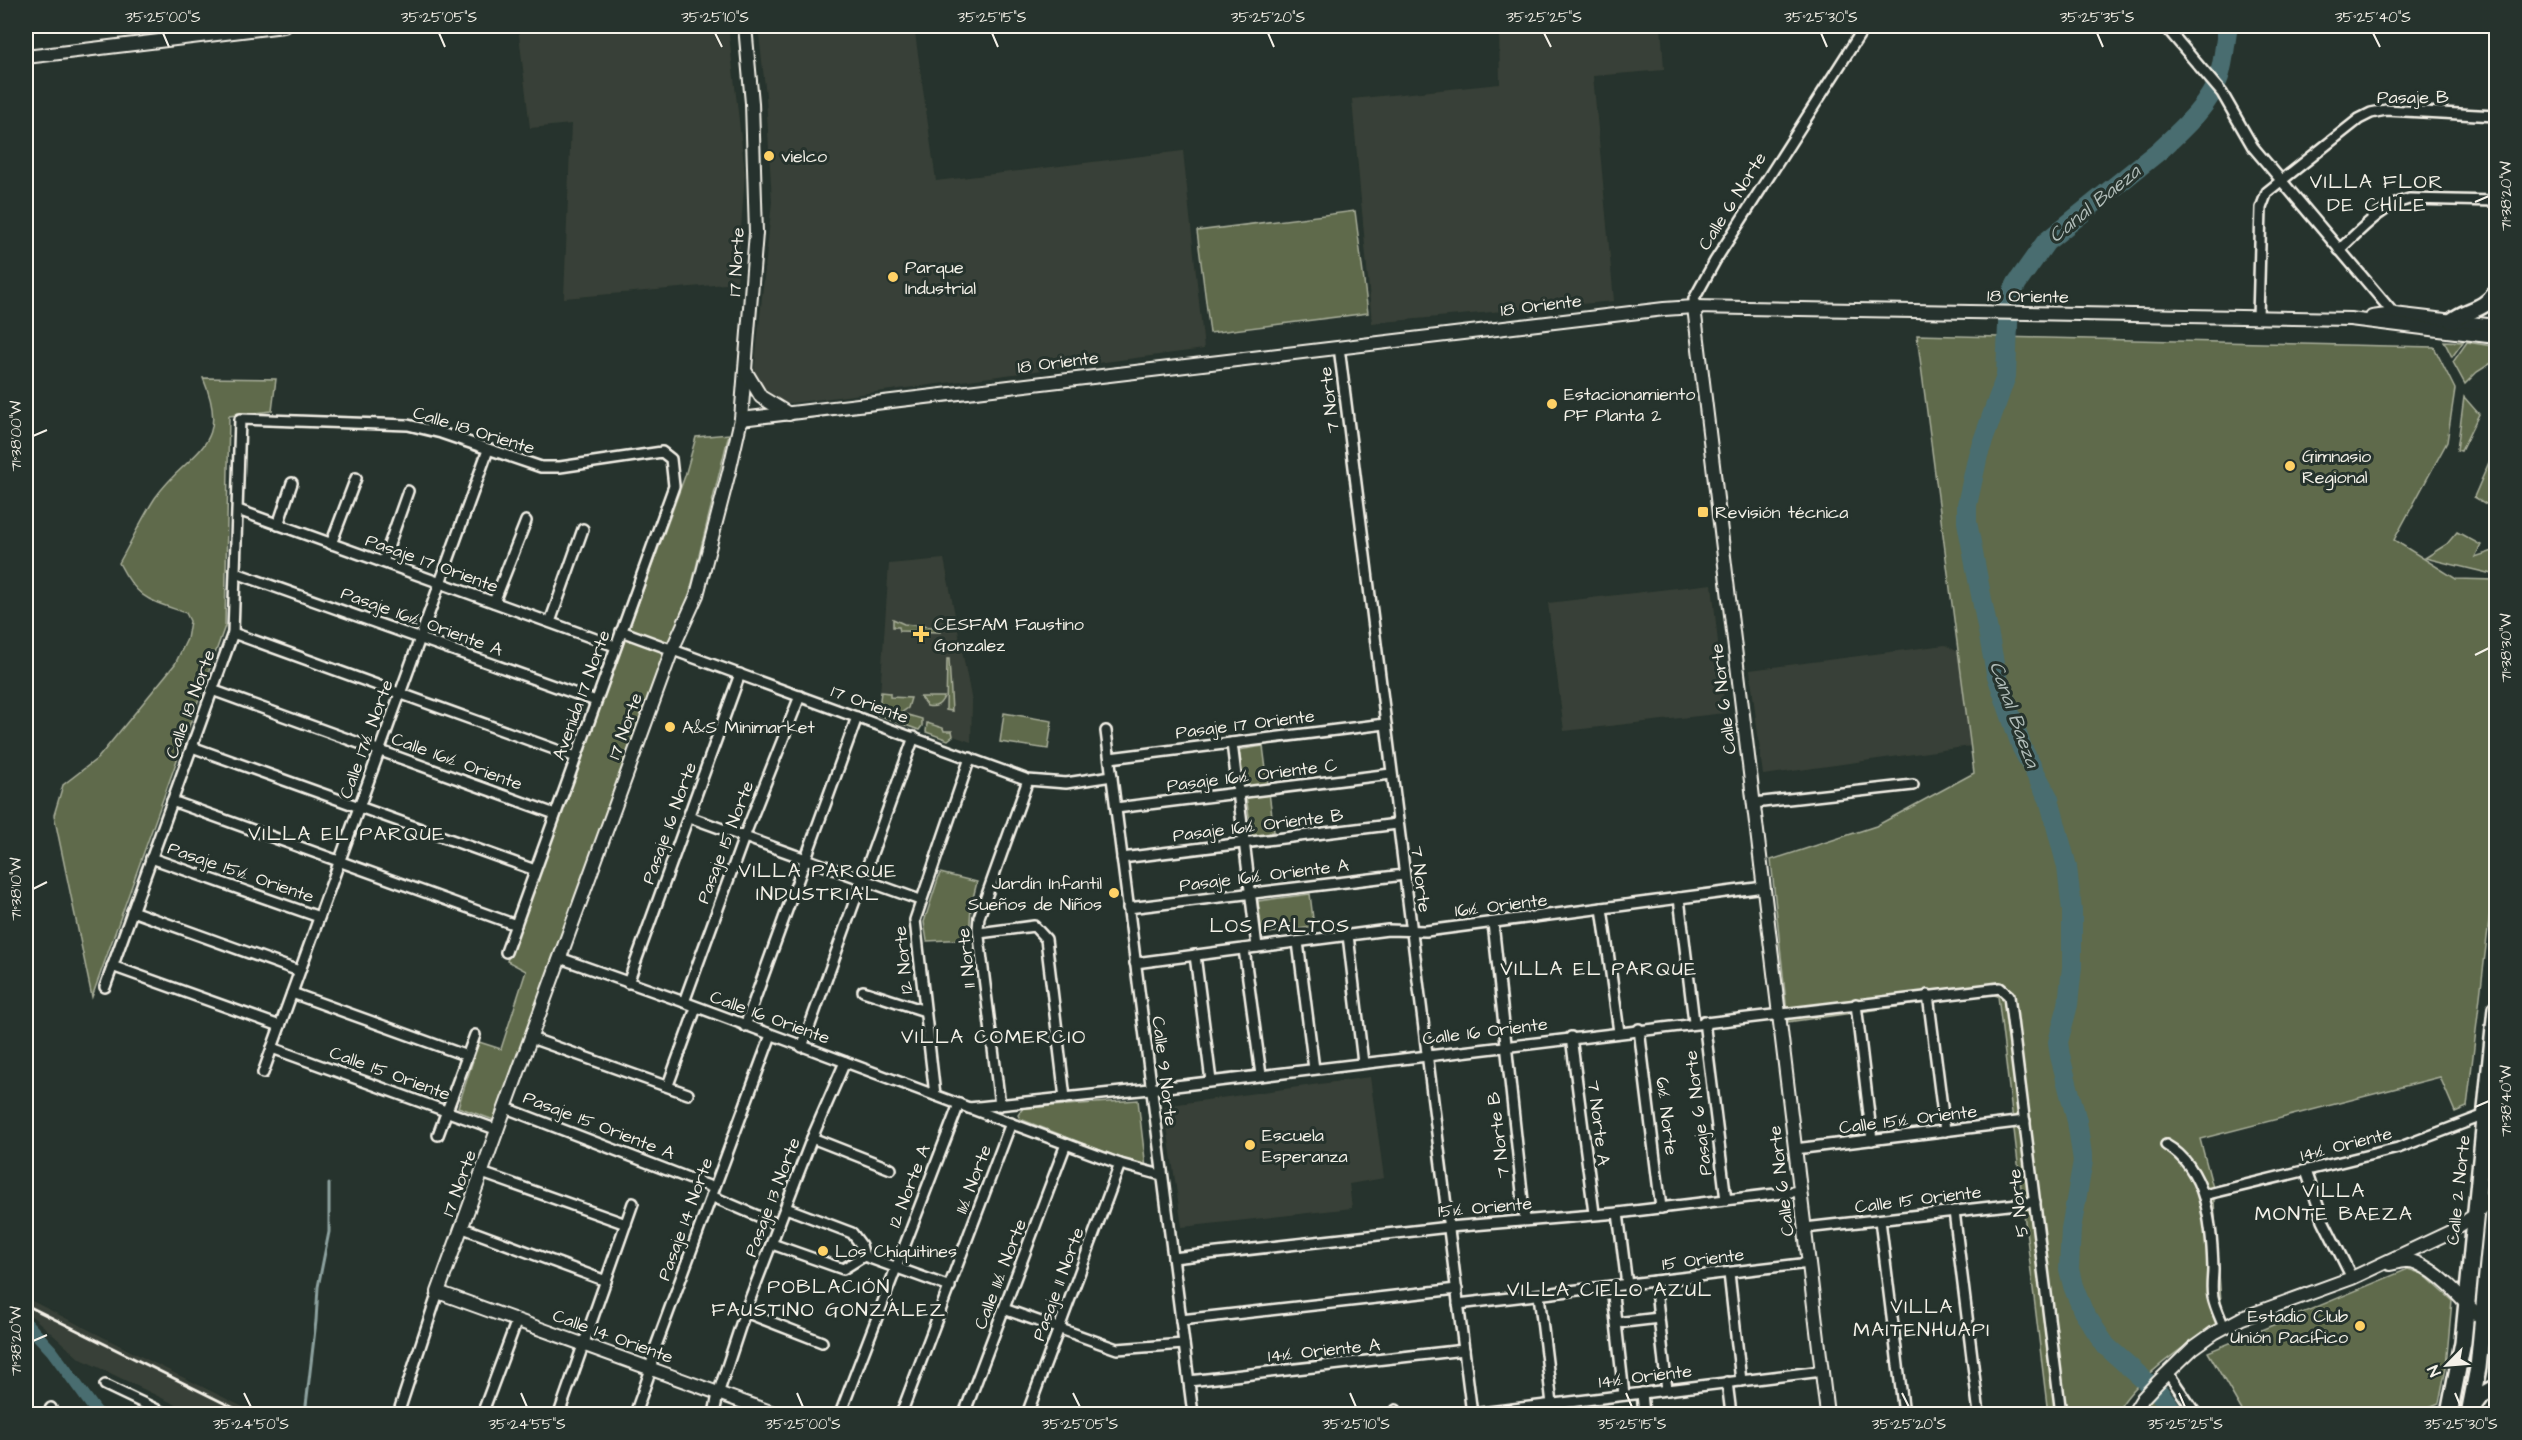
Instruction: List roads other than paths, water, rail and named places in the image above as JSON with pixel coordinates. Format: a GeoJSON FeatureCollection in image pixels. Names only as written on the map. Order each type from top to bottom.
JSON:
{"type":"FeatureCollection","features":[{"type":"Feature","properties":{"kind":"main road"},"geometry":{"type":"LineString","coordinates":[[2452,321],[2458,316],[2477,310],[2496,293]]}},
{"type":"Feature","properties":{"kind":"main road","name":"Calle 2 Norte"},"geometry":{"type":"LineString","coordinates":[[2450,1414],[2461,1359],[2496,1008]]}},
{"type":"Feature","properties":{"kind":"main road","name":"Calle 2 Norte"},"geometry":{"type":"LineString","coordinates":[[2469,1413],[2476,1382],[2484,1323],[2496,1186]]}},
{"type":"Feature","properties":{"kind":"main road"},"geometry":{"type":"LineString","coordinates":[[2469,1413],[2482,1395],[2496,1387]]}},
{"type":"Feature","properties":{"kind":"street"},"geometry":{"type":"LineString","coordinates":[[26,57],[284,26]]}},
{"type":"Feature","properties":{"kind":"street","name":"17 Norte"},"geometry":{"type":"LineString","coordinates":[[398,1414],[438,1292],[672,650],[697,595],[729,472],[741,419],[756,233],[752,103],[745,26]]}},
{"type":"Feature","properties":{"kind":"street","name":"Calle 6 Norte"},"geometry":{"type":"LineString","coordinates":[[1827,1414],[1694,299],[1715,261],[1864,26]]}},
{"type":"Feature","properties":{"kind":"street"},"geometry":{"type":"LineString","coordinates":[[2165,26],[2222,93],[2253,147],[2394,314]]}},
{"type":"Feature","properties":{"kind":"street","name":"Pasaje B"},"geometry":{"type":"LineString","coordinates":[[2258,318],[2262,201],[2267,192],[2359,119],[2371,113],[2386,110],[2496,116]]}},
{"type":"Feature","properties":{"kind":"street"},"geometry":{"type":"LineString","coordinates":[[2339,250],[2385,210],[2402,201],[2409,199],[2496,201]]}},
{"type":"Feature","properties":{"kind":"street","name":"18 Oriente"},"geometry":{"type":"LineString","coordinates":[[741,419],[1647,310],[1694,307],[2350,319],[2496,337]]}},
{"type":"Feature","properties":{"kind":"street","name":"18 Oriente"},"geometry":{"type":"LineString","coordinates":[[2350,319],[2394,314],[2496,326]]}},
{"type":"Feature","properties":{"kind":"street","name":"7 Norte"},"geometry":{"type":"LineString","coordinates":[[1339,347],[1410,932],[1428,1054],[1472,1414]]}},
{"type":"Feature","properties":{"kind":"street"},"geometry":{"type":"LineString","coordinates":[[746,371],[761,396],[770,404],[789,414]]}},
{"type":"Feature","properties":{"kind":"street","name":"Calle 18 Oriente"},"geometry":{"type":"LineString","coordinates":[[240,420],[408,425],[441,433],[535,466],[549,467],[662,452]]}},
{"type":"Feature","properties":{"kind":"street","name":"Calle 18 Norte"},"geometry":{"type":"LineString","coordinates":[[105,987],[233,633],[240,420]]}},
{"type":"Feature","properties":{"kind":"street","name":"Calle 17½ Norte"},"geometry":{"type":"LineString","coordinates":[[263,1073],[488,450]]}},
{"type":"Feature","properties":{"kind":"street","name":"Avenida 17 Norte"},"geometry":{"type":"LineString","coordinates":[[506,952],[674,486],[671,459],[662,452]]}},
{"type":"Feature","properties":{"kind":"street"},"geometry":{"type":"LineString","coordinates":[[331,544],[356,478]]}},
{"type":"Feature","properties":{"kind":"street"},"geometry":{"type":"LineString","coordinates":[[278,525],[292,483]]}},
{"type":"Feature","properties":{"kind":"street"},"geometry":{"type":"LineString","coordinates":[[383,562],[408,490]]}},
{"type":"Feature","properties":{"kind":"street","name":"Pasaje 17 Oriente"},"geometry":{"type":"LineString","coordinates":[[238,510],[615,646]]}},
{"type":"Feature","properties":{"kind":"street"},"geometry":{"type":"LineString","coordinates":[[495,602],[526,520]]}},
{"type":"Feature","properties":{"kind":"street"},"geometry":{"type":"LineString","coordinates":[[550,622],[583,529]]}},
{"type":"Feature","properties":{"kind":"street","name":"Pasaje 16½ Oriente A"},"geometry":{"type":"LineString","coordinates":[[236,573],[596,701]]}},
{"type":"Feature","properties":{"kind":"street","name":"17 Oriente"},"geometry":{"type":"LineString","coordinates":[[621,631],[1028,780],[1066,783],[1112,776]]}},
{"type":"Feature","properties":{"kind":"street"},"geometry":{"type":"LineString","coordinates":[[233,633],[576,757]]}},
{"type":"Feature","properties":{"kind":"street","name":"Pasaje 16 Norte"},"geometry":{"type":"LineString","coordinates":[[628,983],[740,674]]}},
{"type":"Feature","properties":{"kind":"street","name":"Calle 16½ Oriente"},"geometry":{"type":"LineString","coordinates":[[212,690],[555,814]]}},
{"type":"Feature","properties":{"kind":"street","name":"Pasaje 15 Norte"},"geometry":{"type":"LineString","coordinates":[[684,1002],[744,837],[800,696]]}},
{"type":"Feature","properties":{"kind":"street"},"geometry":{"type":"LineString","coordinates":[[745,1026],[857,717]]}},
{"type":"Feature","properties":{"kind":"street","name":"Pasaje 17 Oriente"},"geometry":{"type":"LineString","coordinates":[[1110,758],[1385,724]]}},
{"type":"Feature","properties":{"kind":"street","name":"Calle 9 Norte"},"geometry":{"type":"LineString","coordinates":[[1106,731],[1193,1414]]}},
{"type":"Feature","properties":{"kind":"street"},"geometry":{"type":"LineString","coordinates":[[802,1047],[914,737]]}},
{"type":"Feature","properties":{"kind":"street"},"geometry":{"type":"LineString","coordinates":[[1232,743],[1257,947]]}},
{"type":"Feature","properties":{"kind":"street"},"geometry":{"type":"LineString","coordinates":[[192,747],[535,870]]}},
{"type":"Feature","properties":{"kind":"street","name":"12 Norte"},"geometry":{"type":"LineString","coordinates":[[936,1095],[914,926],[920,900],[970,758]]}},
{"type":"Feature","properties":{"kind":"street","name":"Pasaje 16½ Oriente C"},"geometry":{"type":"LineString","coordinates":[[1116,808],[1391,774]]}},
{"type":"Feature","properties":{"kind":"street","name":"11 Norte"},"geometry":{"type":"LineString","coordinates":[[1000,1105],[979,933],[982,903],[1028,780]]}},
{"type":"Feature","properties":{"kind":"street"},"geometry":{"type":"LineString","coordinates":[[1754,803],[1913,785]]}},
{"type":"Feature","properties":{"kind":"street"},"geometry":{"type":"LineString","coordinates":[[172,801],[516,925]]}},
{"type":"Feature","properties":{"kind":"street"},"geometry":{"type":"LineString","coordinates":[[689,818],[920,900]]}},
{"type":"Feature","properties":{"kind":"street","name":"Pasaje 16½ Oriente B"},"geometry":{"type":"LineString","coordinates":[[1122,858],[1397,824]]}},
{"type":"Feature","properties":{"kind":"street","name":"Pasaje 15½ Oriente"},"geometry":{"type":"LineString","coordinates":[[151,858],[319,917]]}},
{"type":"Feature","properties":{"kind":"street","name":"Pasaje 16½ Oriente A"},"geometry":{"type":"LineString","coordinates":[[1128,908],[1404,875]]}},
{"type":"Feature","properties":{"kind":"street","name":"16½ Oriente"},"geometry":{"type":"LineString","coordinates":[[1135,963],[1388,930],[1410,932],[1493,923],[1764,887]]}},
{"type":"Feature","properties":{"kind":"street","name":"Pasaje 6 Norte"},"geometry":{"type":"LineString","coordinates":[[1679,898],[1726,1200]]}},
{"type":"Feature","properties":{"kind":"street"},"geometry":{"type":"LineString","coordinates":[[1602,908],[1618,1032]]}},
{"type":"Feature","properties":{"kind":"street"},"geometry":{"type":"LineString","coordinates":[[132,911],[299,971]]}},
{"type":"Feature","properties":{"kind":"street","name":"7 Norte B"},"geometry":{"type":"LineString","coordinates":[[1493,923],[1525,1220]]}},
{"type":"Feature","properties":{"kind":"street"},"geometry":{"type":"LineString","coordinates":[[979,933],[1034,926],[1046,939],[1065,1098]]}},
{"type":"Feature","properties":{"kind":"street"},"geometry":{"type":"LineString","coordinates":[[1348,935],[1363,1063]]}},
{"type":"Feature","properties":{"kind":"street"},"geometry":{"type":"LineString","coordinates":[[1298,942],[1314,1069]]}},
{"type":"Feature","properties":{"kind":"street"},"geometry":{"type":"LineString","coordinates":[[1244,949],[1261,1075]]}},
{"type":"Feature","properties":{"kind":"street"},"geometry":{"type":"LineString","coordinates":[[1195,955],[1211,1081]]}},
{"type":"Feature","properties":{"kind":"street","name":"Calle 16 Oriente"},"geometry":{"type":"LineString","coordinates":[[560,958],[1120,1164],[1161,1175]]}},
{"type":"Feature","properties":{"kind":"street"},"geometry":{"type":"LineString","coordinates":[[112,966],[280,1026]]}},
{"type":"Feature","properties":{"kind":"street","name":"Calle 16 Oriente"},"geometry":{"type":"LineString","coordinates":[[969,1108],[1150,1089],[1996,987],[2004,990]]}},
{"type":"Feature","properties":{"kind":"street","name":"5 Norte"},"geometry":{"type":"LineString","coordinates":[[2004,990],[2009,996],[2061,1414]]}},
{"type":"Feature","properties":{"kind":"street"},"geometry":{"type":"LineString","coordinates":[[863,991],[925,1011]]}},
{"type":"Feature","properties":{"kind":"street"},"geometry":{"type":"LineString","coordinates":[[292,993],[467,1056]]}},
{"type":"Feature","properties":{"kind":"street"},"geometry":{"type":"LineString","coordinates":[[1928,995],[1945,1131]]}},
{"type":"Feature","properties":{"kind":"street"},"geometry":{"type":"LineString","coordinates":[[1856,1004],[1872,1140]]}},
{"type":"Feature","properties":{"kind":"street"},"geometry":{"type":"LineString","coordinates":[[668,1085],[696,1008]]}},
{"type":"Feature","properties":{"kind":"street","name":"6½ Norte"},"geometry":{"type":"LineString","coordinates":[[1639,1029],[1661,1208]]}},
{"type":"Feature","properties":{"kind":"street"},"geometry":{"type":"LineString","coordinates":[[438,1135],[475,1035]]}},
{"type":"Feature","properties":{"kind":"street","name":"Pasaje 14 Norte"},"geometry":{"type":"LineString","coordinates":[[635,1414],[651,1369],[653,1354],[771,1035]]}},
{"type":"Feature","properties":{"kind":"street","name":"7 Norte A"},"geometry":{"type":"LineString","coordinates":[[1572,1037],[1594,1214]]}},
{"type":"Feature","properties":{"kind":"street"},"geometry":{"type":"LineString","coordinates":[[531,1038],[688,1094]]}},
{"type":"Feature","properties":{"kind":"street","name":"Calle 15 Oriente"},"geometry":{"type":"LineString","coordinates":[[272,1048],[498,1130]]}},
{"type":"Feature","properties":{"kind":"street","name":"Pasaje 13 Norte"},"geometry":{"type":"LineString","coordinates":[[714,1414],[718,1394],[745,1312],[812,1138],[845,1062]]}},
{"type":"Feature","properties":{"kind":"street","name":"12 Norte A"},"geometry":{"type":"LineString","coordinates":[[840,1414],[958,1104]]}},
{"type":"Feature","properties":{"kind":"street","name":"Pasaje 15 Oriente A"},"geometry":{"type":"LineString","coordinates":[[506,1108],[713,1192],[779,1225]]}},
{"type":"Feature","properties":{"kind":"street","name":"14½ Oriente"},"geometry":{"type":"LineString","coordinates":[[2208,1194],[2405,1146],[2485,1115]]}},
{"type":"Feature","properties":{"kind":"street","name":"Calle 15½ Oriente"},"geometry":{"type":"LineString","coordinates":[[1796,1149],[2025,1121]]}},
{"type":"Feature","properties":{"kind":"street","name":"11½ Norte"},"geometry":{"type":"LineString","coordinates":[[901,1414],[1011,1124]]}},
{"type":"Feature","properties":{"kind":"street"},"geometry":{"type":"LineString","coordinates":[[812,1138],[891,1169]]}},
{"type":"Feature","properties":{"kind":"street","name":"Calle 11½ Norte"},"geometry":{"type":"LineString","coordinates":[[964,1414],[1066,1144]]}},
{"type":"Feature","properties":{"kind":"street"},"geometry":{"type":"LineString","coordinates":[[2166,1145],[2176,1151],[2208,1194],[2213,1298],[2224,1327]]}},
{"type":"Feature","properties":{"kind":"street","name":"Pasaje 11 Norte"},"geometry":{"type":"LineString","coordinates":[[1027,1414],[1120,1164]]}},
{"type":"Feature","properties":{"kind":"street"},"geometry":{"type":"LineString","coordinates":[[2306,1171],[2323,1220],[2352,1278]]}},
{"type":"Feature","properties":{"kind":"street"},"geometry":{"type":"LineString","coordinates":[[482,1173],[626,1224]]}},
{"type":"Feature","properties":{"kind":"street"},"geometry":{"type":"LineString","coordinates":[[2133,1414],[2143,1398],[2193,1348],[2224,1327],[2242,1318],[2352,1278],[2450,1232],[2475,1215],[2496,1186]]}},
{"type":"Feature","properties":{"kind":"street","name":"15½ Oriente"},"geometry":{"type":"LineString","coordinates":[[1173,1258],[1449,1227],[1618,1213],[1800,1191]]}},
{"type":"Feature","properties":{"kind":"street","name":"Calle 15 Oriente"},"geometry":{"type":"LineString","coordinates":[[1805,1228],[2035,1202]]}},
{"type":"Feature","properties":{"kind":"street"},"geometry":{"type":"LineString","coordinates":[[559,1414],[633,1203]]}},
{"type":"Feature","properties":{"kind":"street"},"geometry":{"type":"LineString","coordinates":[[786,1208],[852,1233],[861,1245],[864,1256]]}},
{"type":"Feature","properties":{"kind":"street"},"geometry":{"type":"LineString","coordinates":[[1954,1211],[1979,1414]]}},
{"type":"Feature","properties":{"kind":"street"},"geometry":{"type":"LineString","coordinates":[[1618,1213],[1627,1285]]}},
{"type":"Feature","properties":{"kind":"street"},"geometry":{"type":"LineString","coordinates":[[1880,1220],[1904,1414]]}},
{"type":"Feature","properties":{"kind":"street"},"geometry":{"type":"LineString","coordinates":[[463,1228],[606,1281]]}},
{"type":"Feature","properties":{"kind":"street"},"geometry":{"type":"LineString","coordinates":[[772,1244],[843,1269],[864,1256]]}},
{"type":"Feature","properties":{"kind":"street"},"geometry":{"type":"LineString","coordinates":[[864,1256],[950,1287]]}},
{"type":"Feature","properties":{"kind":"street"},"geometry":{"type":"LineString","coordinates":[[2380,1266],[2399,1262],[2416,1262],[2434,1273],[2496,1336]]}},
{"type":"Feature","properties":{"kind":"street","name":"15 Oriente"},"geometry":{"type":"LineString","coordinates":[[1458,1304],[1809,1263]]}},
{"type":"Feature","properties":{"kind":"street"},"geometry":{"type":"LineString","coordinates":[[1729,1273],[1741,1381]]}},
{"type":"Feature","properties":{"kind":"street"},"geometry":{"type":"LineString","coordinates":[[1655,1281],[1668,1390]]}},
{"type":"Feature","properties":{"kind":"street"},"geometry":{"type":"LineString","coordinates":[[1612,1286],[1624,1395]]}},
{"type":"Feature","properties":{"kind":"street"},"geometry":{"type":"LineString","coordinates":[[1180,1320],[1456,1289]]}},
{"type":"Feature","properties":{"kind":"street","name":"Calle 14 Oriente"},"geometry":{"type":"LineString","coordinates":[[438,1292],[776,1414]]}},
{"type":"Feature","properties":{"kind":"street"},"geometry":{"type":"LineString","coordinates":[[1539,1295],[1555,1404],[1559,1414]]}},
{"type":"Feature","properties":{"kind":"street"},"geometry":{"type":"LineString","coordinates":[[1005,1309],[1117,1349],[1184,1344]]}},
{"type":"Feature","properties":{"kind":"street"},"geometry":{"type":"LineString","coordinates":[[745,1312],[822,1342]]}},
{"type":"Feature","properties":{"kind":"street"},"geometry":{"type":"LineString","coordinates":[[1616,1323],[1659,1318]]}},
{"type":"Feature","properties":{"kind":"street"},"geometry":{"type":"LineString","coordinates":[[482,1414],[517,1320]]}},
{"type":"Feature","properties":{"kind":"street","name":"14½ Oriente A"},"geometry":{"type":"LineString","coordinates":[[1189,1382],[1464,1350]]}},
{"type":"Feature","properties":{"kind":"street","name":"14½ Oriente"},"geometry":{"type":"LineString","coordinates":[[1472,1414],[1822,1371]]}},
{"type":"Feature","properties":{"kind":"street"},"geometry":{"type":"LineString","coordinates":[[2168,1373],[2196,1414]]}},
{"type":"Feature","properties":{"kind":"street"},"geometry":{"type":"LineString","coordinates":[[1727,1383],[1731,1414]]}},
{"type":"Feature","properties":{"kind":"street"},"geometry":{"type":"LineString","coordinates":[[105,1384],[166,1414]]}},
{"type":"Feature","properties":{"kind":"street"},"geometry":{"type":"LineString","coordinates":[[1642,1393],[1644,1414]]}},
{"type":"Feature","properties":{"kind":"waterway","name":"Canal Baeza"},"geometry":{"type":"LineString","coordinates":[[2175,1414],[2160,1394],[2106,1346],[2083,1311],[2069,1269],[2071,1229],[2083,1161],[2077,1121],[2058,1042],[2068,1005],[2072,967],[2072,911],[2067,867],[2049,799],[2022,748],[1996,673],[1967,522],[1967,505],[1978,455],[2006,376],[2009,299],[2017,283],[2046,242],[2160,150],[2202,107],[2219,77],[2228,26]]}},
{"type":"Feature","properties":{"kind":"waterway"},"geometry":{"type":"LineString","coordinates":[[305,1414],[318,1287],[329,1232],[329,1184]]}},
{"type":"Feature","properties":{"kind":"waterway"},"geometry":{"type":"LineString","coordinates":[[26,1323],[52,1351],[98,1414]]}},
{"type":"Feature","properties":{"kind":"railway"},"geometry":{"type":"LineString","coordinates":[[26,1305],[246,1414]]}},
{"type":"Feature","properties":{"kind":"place","name":"vielco"},"geometry":{"type":"Point","coordinates":[769,156]}},
{"type":"Feature","properties":{"kind":"place","name":"Parque Industrial"},"geometry":{"type":"Point","coordinates":[893,277]}},
{"type":"Feature","properties":{"kind":"place","name":"Estacionamiento PF Planta 2"},"geometry":{"type":"Point","coordinates":[1552,404]}},
{"type":"Feature","properties":{"kind":"place","name":"Gimnasio Regional"},"geometry":{"type":"Point","coordinates":[2290,466]}},
{"type":"Feature","properties":{"kind":"place","name":"Revisión técnica"},"geometry":{"type":"Point","coordinates":[1703,512]}},
{"type":"Feature","properties":{"kind":"place","name":"CESFAM Faustino Gonzalez"},"geometry":{"type":"Point","coordinates":[921,634]}},
{"type":"Feature","properties":{"kind":"place","name":"A&S Minimarket"},"geometry":{"type":"Point","coordinates":[670,727]}},
{"type":"Feature","properties":{"kind":"place","name":"Jardín Infantil Sueños de Niños"},"geometry":{"type":"Point","coordinates":[1114,893]}},
{"type":"Feature","properties":{"kind":"place","name":"Escuela Esperanza"},"geometry":{"type":"Point","coordinates":[1250,1145]}},
{"type":"Feature","properties":{"kind":"place","name":"Los Chiquitines"},"geometry":{"type":"Point","coordinates":[823,1251]}},
{"type":"Feature","properties":{"kind":"place","name":"Estadio Club Unión Pacífico"},"geometry":{"type":"Point","coordinates":[2360,1326]}},
{"type":"Feature","properties":{"kind":"district","name":"VILLA FLOR DE CHILE"},"geometry":{"type":"Point","coordinates":[2377,192]}},
{"type":"Feature","properties":{"kind":"district","name":"VILLA EL PARQUE"},"geometry":{"type":"Point","coordinates":[347,833]}},
{"type":"Feature","properties":{"kind":"district","name":"VILLA PARQUE INDUSTRIAL"},"geometry":{"type":"Point","coordinates":[818,882]}},
{"type":"Feature","properties":{"kind":"district","name":"LOS PALTOS"},"geometry":{"type":"Point","coordinates":[1280,925]}},
{"type":"Feature","properties":{"kind":"district","name":"VILLA EL PARQUE"},"geometry":{"type":"Point","coordinates":[1599,968]}},
{"type":"Feature","properties":{"kind":"district","name":"VILLA COMERCIO"},"geometry":{"type":"Point","coordinates":[994,1036]}},
{"type":"Feature","properties":{"kind":"district","name":"VILLA MONTE BAEZA"},"geometry":{"type":"Point","coordinates":[2334,1202]}},
{"type":"Feature","properties":{"kind":"district","name":"VILLA CIELO AZUL"},"geometry":{"type":"Point","coordinates":[1610,1289]}},
{"type":"Feature","properties":{"kind":"district","name":"POBLACIÓN FAUSTINO GONZÁLEZ"},"geometry":{"type":"Point","coordinates":[829,1298]}},
{"type":"Feature","properties":{"kind":"district","name":"VILLA MAITENHUAPI"},"geometry":{"type":"Point","coordinates":[1922,1318]}}]}
